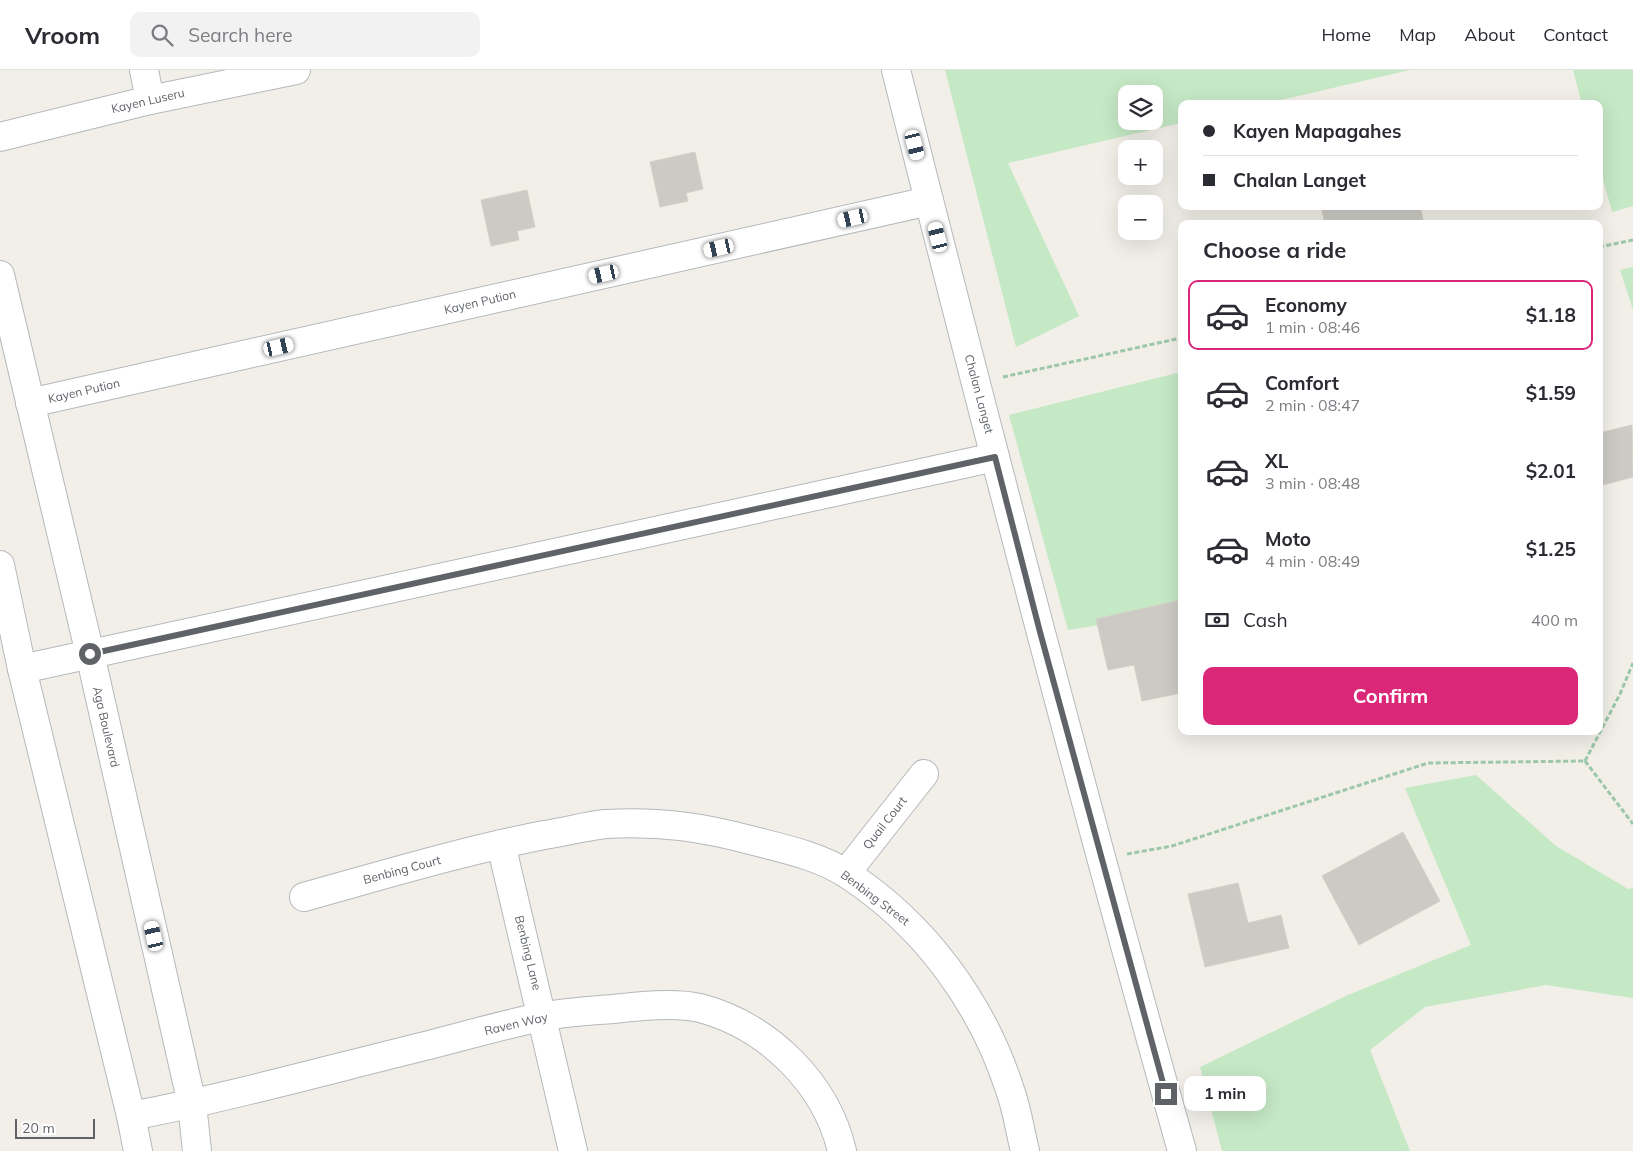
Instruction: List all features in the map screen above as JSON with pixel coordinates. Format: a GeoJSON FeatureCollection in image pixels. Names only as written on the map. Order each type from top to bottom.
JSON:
{"type":"FeatureCollection","features":[{"type":"Feature","properties":{"kind":"street"},"geometry":{"type":"LineString","coordinates":[[144,70],[150,100]]}},
{"type":"Feature","properties":{"kind":"street","name":"Kayen Luseru"},"geometry":{"type":"LineString","coordinates":[[0,137],[150,100],[296,70]]}},
{"type":"Feature","properties":{"kind":"street","name":"Chalan Langet"},"geometry":{"type":"LineString","coordinates":[[896,70],[1040,632],[1182,1151]]}},
{"type":"Feature","properties":{"kind":"street","name":"Kayen Pution"},"geometry":{"type":"LineString","coordinates":[[30,403],[929,201]]}},
{"type":"Feature","properties":{"kind":"street","name":"Aga Boulevard"},"geometry":{"type":"LineString","coordinates":[[0,275],[90,654],[192,1104],[198,1151]]}},
{"type":"Feature","properties":{"kind":"street"},"geometry":{"type":"LineString","coordinates":[[13,657],[90,654],[995,457]]}},
{"type":"Feature","properties":{"kind":"street"},"geometry":{"type":"LineString","coordinates":[[0,565],[13,657],[131,1116],[138,1151]]}},
{"type":"Feature","properties":{"kind":"street","name":"Quail Court"},"geometry":{"type":"LineString","coordinates":[[846,873],[924,774]]}},
{"type":"Feature","properties":{"kind":"street","name":"Benbing Street"},"geometry":{"type":"LineString","coordinates":[[501,844],[604,824],[658,823],[708,829],[805,855],[846,873],[885,902],[911,926],[955,980],[979,1015],[1010,1090],[1025,1151]]}},
{"type":"Feature","properties":{"kind":"street","name":"Benbing Court"},"geometry":{"type":"LineString","coordinates":[[304,897],[501,844]]}},
{"type":"Feature","properties":{"kind":"street","name":"Benbing Lane"},"geometry":{"type":"LineString","coordinates":[[501,844],[573,1151]]}},
{"type":"Feature","properties":{"kind":"street","name":"Raven Way"},"geometry":{"type":"LineString","coordinates":[[131,1116],[192,1104],[543,1017],[647,1004],[699,1008],[740,1024],[777,1047],[799,1069],[820,1101],[838,1137],[842,1151]]}},
{"type":"Feature","properties":{"kind":"path"},"geometry":{"type":"LineString","coordinates":[[1603,246],[1633,240]]}},
{"type":"Feature","properties":{"kind":"path"},"geometry":{"type":"LineString","coordinates":[[975,383],[1178,339]]}},
{"type":"Feature","properties":{"kind":"path"},"geometry":{"type":"LineString","coordinates":[[1603,727],[1633,663]]}},
{"type":"Feature","properties":{"kind":"path"},"geometry":{"type":"LineString","coordinates":[[1585,761],[1599,735]]}},
{"type":"Feature","properties":{"kind":"path"},"geometry":{"type":"LineString","coordinates":[[1102,859],[1172,846],[1428,763],[1585,761]]}},
{"type":"Feature","properties":{"kind":"path"},"geometry":{"type":"LineString","coordinates":[[1585,761],[1633,824]]}},
{"type":"Feature","properties":{"kind":"green space"},"geometry":{"type":"Polygon","coordinates":[[[945,70],[1410,70],[1281,100],[1178,100],[1178,124],[1163,127],[1163,85],[1118,85],[1118,130],[1151,130],[1008,163],[1079,316],[1016,347],[945,70]]]}},
{"type":"Feature","properties":{"kind":"green space"},"geometry":{"type":"Polygon","coordinates":[[[1573,70],[1633,70],[1633,206],[1612,212],[1603,179],[1603,100],[1581,100],[1573,70]]]}},
{"type":"Feature","properties":{"kind":"green space"},"geometry":{"type":"Polygon","coordinates":[[[1633,267],[1633,310],[1620,270],[1633,267]]]}},
{"type":"Feature","properties":{"kind":"green space"},"geometry":{"type":"Polygon","coordinates":[[[1178,373],[1178,612],[1068,630],[1009,415],[1178,373]]]}},
{"type":"Feature","properties":{"kind":"green space"},"geometry":{"type":"Polygon","coordinates":[[[1476,775],[1556,846],[1628,889],[1633,888],[1633,998],[1546,985],[1425,1007],[1370,1050],[1410,1151],[1222,1151],[1200,1067],[1348,995],[1471,945],[1405,788],[1476,775]]]}},
{"type":"Feature","properties":{"kind":"building"},"geometry":{"type":"Polygon","coordinates":[[[695,152],[703,189],[686,193],[688,201],[660,207],[650,162],[695,152]]]}},
{"type":"Feature","properties":{"kind":"building"},"geometry":{"type":"Polygon","coordinates":[[[527,190],[535,227],[517,231],[519,240],[491,246],[481,200],[527,190]]]}},
{"type":"Feature","properties":{"kind":"building"},"geometry":{"type":"Polygon","coordinates":[[[1322,210],[1421,210],[1423,220],[1324,220],[1322,210]]]}},
{"type":"Feature","properties":{"kind":"building"},"geometry":{"type":"Polygon","coordinates":[[[1632,425],[1633,477],[1603,485],[1603,432],[1632,425]]]}},
{"type":"Feature","properties":{"kind":"building"},"geometry":{"type":"Polygon","coordinates":[[[1178,601],[1178,694],[1142,701],[1134,665],[1108,670],[1096,619],[1178,601]]]}},
{"type":"Feature","properties":{"kind":"building"},"geometry":{"type":"Polygon","coordinates":[[[1403,832],[1440,901],[1359,945],[1322,876],[1403,832]]]}},
{"type":"Feature","properties":{"kind":"building"},"geometry":{"type":"Polygon","coordinates":[[[1238,883],[1248,923],[1281,915],[1289,948],[1205,967],[1188,894],[1238,883]]]}},
{"type":"Feature","properties":{"kind":"route"},"geometry":{"type":"LineString","coordinates":[[90,654],[995,457],[1128,960],[1166,1094]]}}]}
